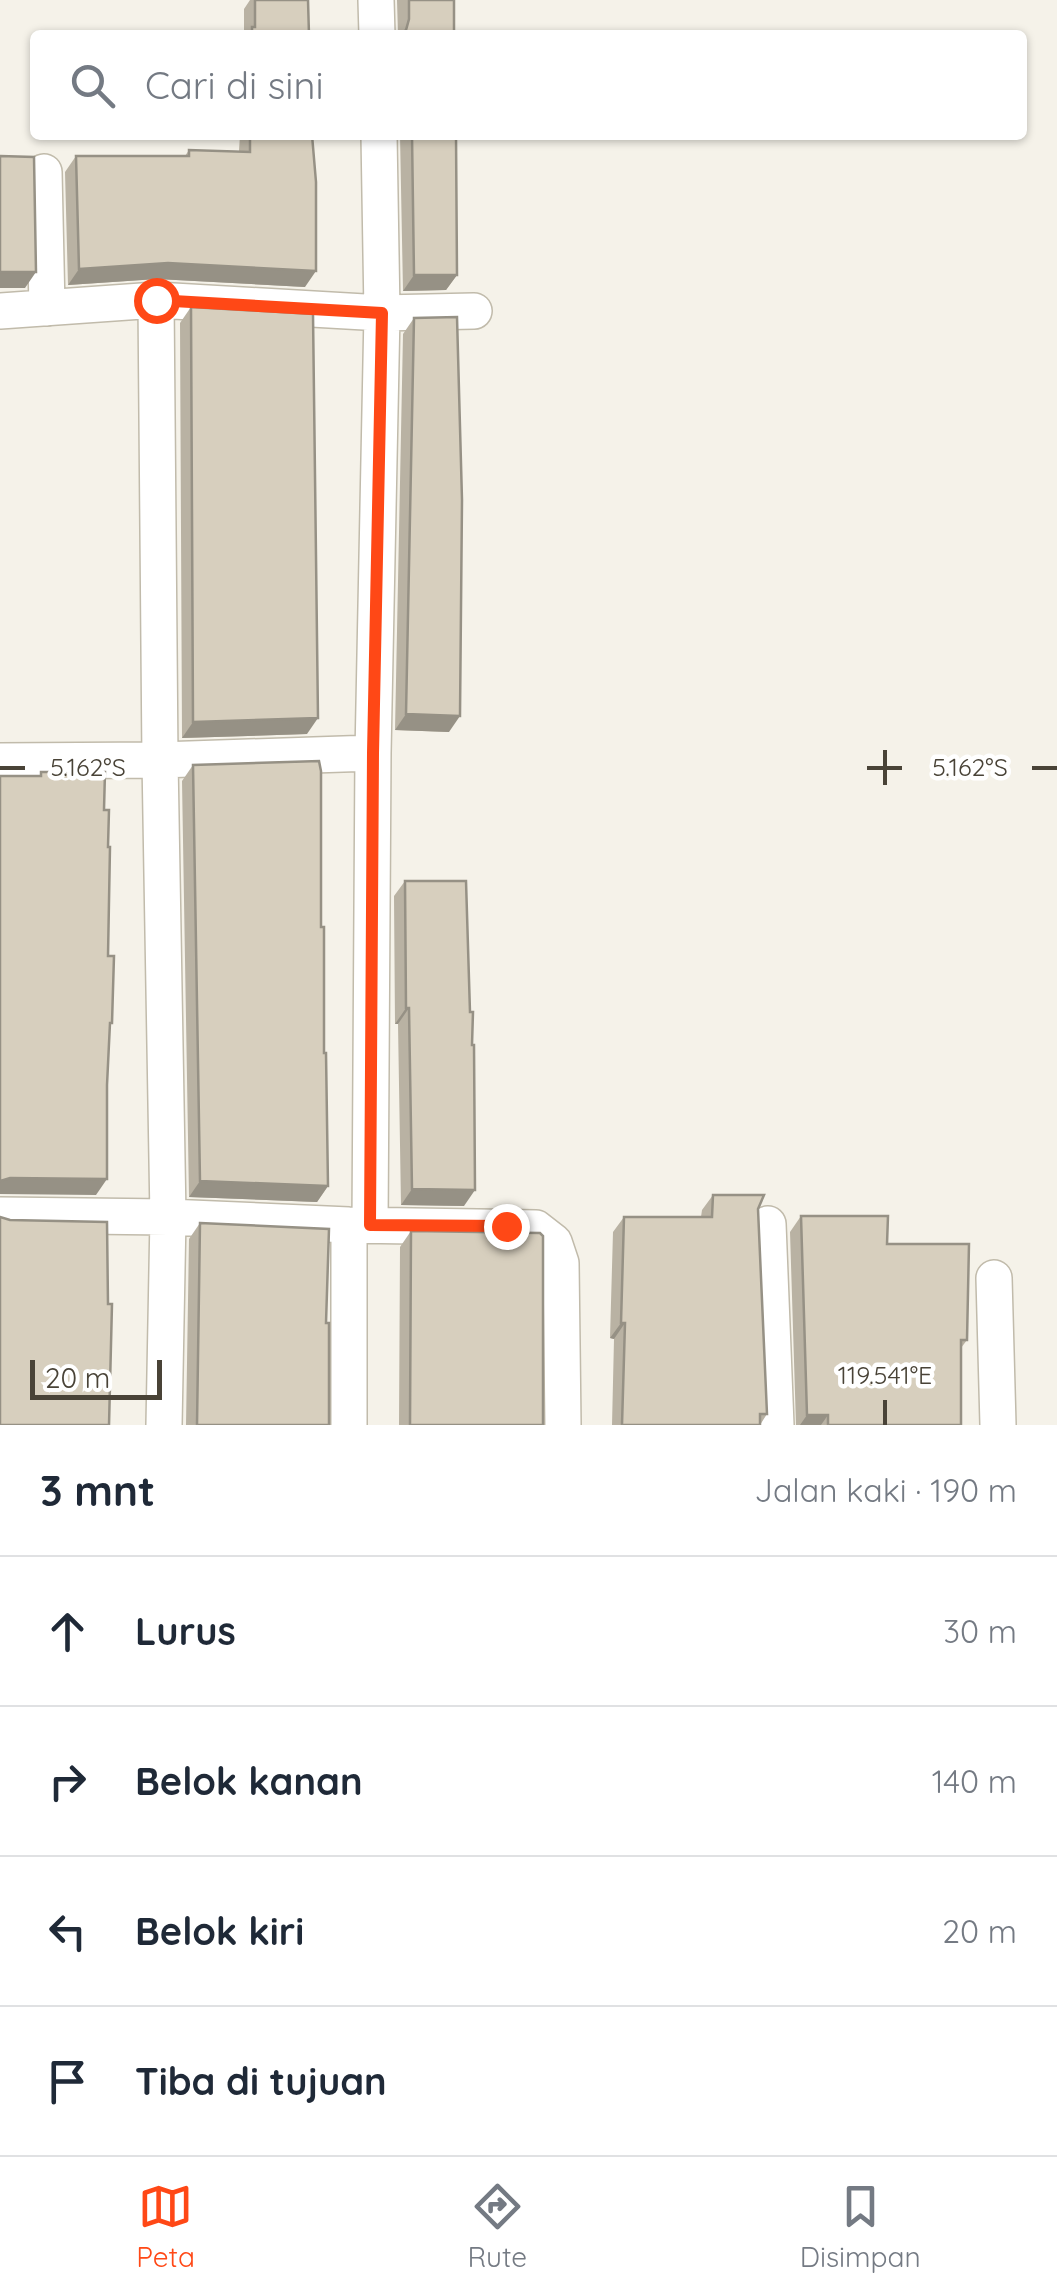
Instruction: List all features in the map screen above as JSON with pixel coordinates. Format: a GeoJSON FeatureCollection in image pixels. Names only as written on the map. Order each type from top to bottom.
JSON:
{"type":"FeatureCollection","features":[{"type":"Feature","properties":{"kind":"street"},"geometry":{"type":"LineString","coordinates":[[376,0],[377,30]]}},
{"type":"Feature","properties":{"kind":"street"},"geometry":{"type":"LineString","coordinates":[[349,1425],[373,753],[382,313],[378,140]]}},
{"type":"Feature","properties":{"kind":"street"},"geometry":{"type":"LineString","coordinates":[[44,172],[47,308]]}},
{"type":"Feature","properties":{"kind":"street"},"geometry":{"type":"LineString","coordinates":[[156,300],[168,1217],[164,1425]]}},
{"type":"Feature","properties":{"kind":"street"},"geometry":{"type":"LineString","coordinates":[[0,311],[156,300],[382,313],[474,311]]}},
{"type":"Feature","properties":{"kind":"street"},"geometry":{"type":"LineString","coordinates":[[0,761],[373,753]]}},
{"type":"Feature","properties":{"kind":"street"},"geometry":{"type":"LineString","coordinates":[[0,1215],[536,1228],[554,1242],[561,1263],[562,1425]]}},
{"type":"Feature","properties":{"kind":"street"},"geometry":{"type":"LineString","coordinates":[[768,1224],[776,1425]]}},
{"type":"Feature","properties":{"kind":"street"},"geometry":{"type":"LineString","coordinates":[[994,1278],[998,1425]]}},
{"type":"Feature","properties":{"kind":"building"},"geometry":{"type":"Polygon","coordinates":[[[255,0],[308,0],[309,30],[252,30],[255,0]]]}},
{"type":"Feature","properties":{"kind":"building"},"geometry":{"type":"Polygon","coordinates":[[[409,0],[454,0],[454,30],[406,30],[409,0]]]}},
{"type":"Feature","properties":{"kind":"building"},"geometry":{"type":"Polygon","coordinates":[[[250,140],[312,140],[316,271],[168,263],[79,269],[76,156],[189,156],[189,150],[250,152],[250,140]]]}},
{"type":"Feature","properties":{"kind":"building"},"geometry":{"type":"Polygon","coordinates":[[[412,140],[456,140],[457,275],[414,275],[412,140]]]}},
{"type":"Feature","properties":{"kind":"building"},"geometry":{"type":"Polygon","coordinates":[[[0,156],[34,157],[36,272],[0,272],[0,156]]]}},
{"type":"Feature","properties":{"kind":"building"},"geometry":{"type":"Polygon","coordinates":[[[191,307],[313,314],[318,718],[193,722],[191,307]]]}},
{"type":"Feature","properties":{"kind":"building"},"geometry":{"type":"Polygon","coordinates":[[[457,317],[462,500],[460,716],[406,714],[414,318],[457,317]]]}},
{"type":"Feature","properties":{"kind":"building"},"geometry":{"type":"Polygon","coordinates":[[[319,761],[328,1186],[200,1181],[193,765],[319,761]]]}},
{"type":"Feature","properties":{"kind":"building"},"geometry":{"type":"Polygon","coordinates":[[[41,772],[105,772],[104,810],[109,810],[110,847],[108,956],[114,956],[107,1179],[0,1181],[0,776],[41,776],[41,772]]]}},
{"type":"Feature","properties":{"kind":"building"},"geometry":{"type":"Polygon","coordinates":[[[405,881],[466,881],[474,1045],[475,1190],[412,1189],[405,881]]]}},
{"type":"Feature","properties":{"kind":"building"},"geometry":{"type":"Polygon","coordinates":[[[713,1195],[764,1195],[758,1209],[767,1414],[760,1414],[760,1425],[622,1425],[624,1217],[712,1217],[713,1195]]]}},
{"type":"Feature","properties":{"kind":"building"},"geometry":{"type":"Polygon","coordinates":[[[801,1216],[888,1216],[887,1244],[969,1244],[967,1340],[961,1340],[961,1425],[828,1425],[828,1415],[807,1415],[801,1216]]]}},
{"type":"Feature","properties":{"kind":"building"},"geometry":{"type":"Polygon","coordinates":[[[0,1217],[107,1222],[108,1304],[112,1304],[109,1425],[0,1425],[0,1217]]]}},
{"type":"Feature","properties":{"kind":"building"},"geometry":{"type":"Polygon","coordinates":[[[200,1223],[329,1229],[329,1425],[197,1425],[200,1223]]]}},
{"type":"Feature","properties":{"kind":"building"},"geometry":{"type":"Polygon","coordinates":[[[411,1231],[543,1236],[543,1425],[410,1425],[411,1231]]]}},
{"type":"Feature","properties":{"kind":"route"},"geometry":{"type":"LineString","coordinates":[[156,300],[382,313],[373,753],[370,1225],[506,1226]]}}]}
